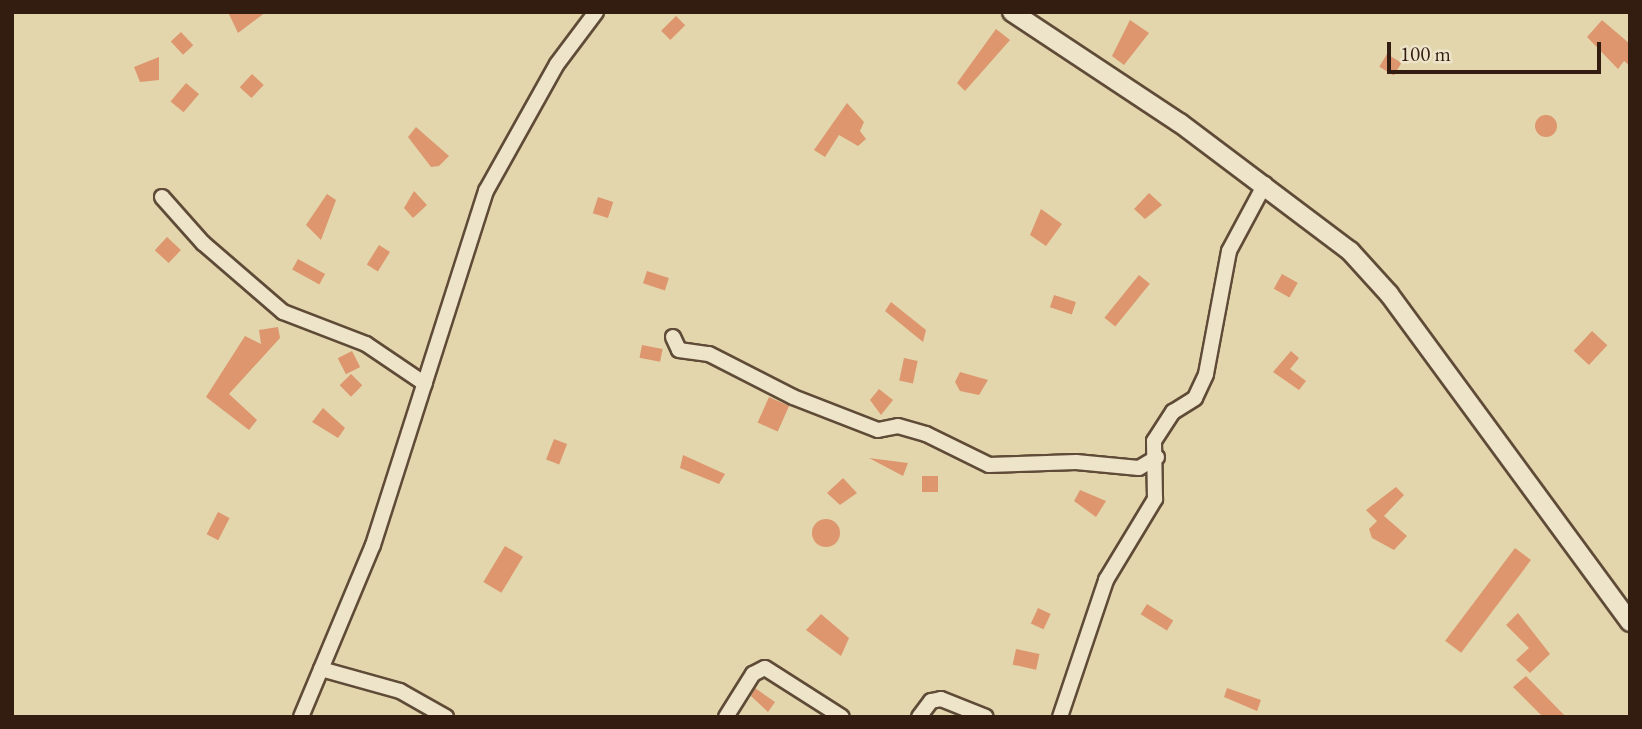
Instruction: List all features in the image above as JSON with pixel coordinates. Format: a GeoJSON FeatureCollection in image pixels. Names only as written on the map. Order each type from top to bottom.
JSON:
{"type":"FeatureCollection","features":[{"type":"Feature","properties":{"kind":"street"},"geometry":{"type":"LineString","coordinates":[[301,717],[373,545],[486,191],[557,64],[596,12]]}},
{"type":"Feature","properties":{"kind":"street"},"geometry":{"type":"LineString","coordinates":[[1012,12],[1265,184],[1350,251],[1390,294],[1630,622]]}},
{"type":"Feature","properties":{"kind":"street"},"geometry":{"type":"LineString","coordinates":[[1060,717],[1106,580],[1155,499],[1157,457],[1154,441],[1173,412],[1195,398],[1206,374],[1228,251],[1265,184]]}},
{"type":"Feature","properties":{"kind":"street"},"geometry":{"type":"LineString","coordinates":[[162,197],[203,243],[283,312],[366,344],[425,383]]}},
{"type":"Feature","properties":{"kind":"street"},"geometry":{"type":"LineString","coordinates":[[673,337],[679,350],[709,354],[793,397],[878,430],[898,426],[926,434],[989,465],[1076,461],[1139,468],[1157,457]]}},
{"type":"Feature","properties":{"kind":"street"},"geometry":{"type":"LineString","coordinates":[[726,717],[753,674],[765,668],[842,717]]}},
{"type":"Feature","properties":{"kind":"street"},"geometry":{"type":"LineString","coordinates":[[321,669],[400,691],[446,717]]}},
{"type":"Feature","properties":{"kind":"street"},"geometry":{"type":"LineString","coordinates":[[919,717],[941,699],[986,717]]}},
{"type":"Feature","properties":{"kind":"building"},"geometry":{"type":"Polygon","coordinates":[[[228,12],[266,12],[238,33],[228,12]]]}},
{"type":"Feature","properties":{"kind":"building"},"geometry":{"type":"Polygon","coordinates":[[[676,16],[685,25],[670,40],[661,31],[676,16]]]}},
{"type":"Feature","properties":{"kind":"building"},"geometry":{"type":"Polygon","coordinates":[[[1130,20],[1149,33],[1124,65],[1112,56],[1130,20]]]}},
{"type":"Feature","properties":{"kind":"building"},"geometry":{"type":"Polygon","coordinates":[[[1602,20],[1630,44],[1630,66],[1624,61],[1618,69],[1587,37],[1602,20]]]}},
{"type":"Feature","properties":{"kind":"building"},"geometry":{"type":"Polygon","coordinates":[[[996,29],[1010,40],[965,91],[957,83],[996,29]]]}},
{"type":"Feature","properties":{"kind":"building"},"geometry":{"type":"Polygon","coordinates":[[[181,32],[193,45],[183,55],[171,42],[181,32]]]}},
{"type":"Feature","properties":{"kind":"building"},"geometry":{"type":"Polygon","coordinates":[[[1387,54],[1402,63],[1394,76],[1379,67],[1387,54]]]}},
{"type":"Feature","properties":{"kind":"building"},"geometry":{"type":"Polygon","coordinates":[[[159,57],[159,80],[140,82],[134,67],[159,57]]]}},
{"type":"Feature","properties":{"kind":"building"},"geometry":{"type":"Polygon","coordinates":[[[252,74],[264,85],[251,98],[240,87],[252,74]]]}},
{"type":"Feature","properties":{"kind":"building"},"geometry":{"type":"Polygon","coordinates":[[[186,83],[199,94],[184,112],[171,101],[186,83]]]}},
{"type":"Feature","properties":{"kind":"building"},"geometry":{"type":"Polygon","coordinates":[[[847,103],[864,122],[860,131],[866,139],[858,146],[839,135],[825,157],[814,150],[847,103]]]}},
{"type":"Feature","properties":{"kind":"building"},"geometry":{"type":"Polygon","coordinates":[[[1546,115],[1554,118],[1557,126],[1554,134],[1546,137],[1538,134],[1535,126],[1538,118],[1546,115]]]}},
{"type":"Feature","properties":{"kind":"building"},"geometry":{"type":"Polygon","coordinates":[[[416,127],[449,156],[439,166],[431,167],[408,137],[416,127]]]}},
{"type":"Feature","properties":{"kind":"building"},"geometry":{"type":"Polygon","coordinates":[[[414,191],[427,205],[413,218],[404,208],[414,191]]]}},
{"type":"Feature","properties":{"kind":"building"},"geometry":{"type":"Polygon","coordinates":[[[1149,193],[1162,205],[1145,219],[1134,209],[1149,193]]]}},
{"type":"Feature","properties":{"kind":"building"},"geometry":{"type":"Polygon","coordinates":[[[327,194],[336,200],[321,240],[306,225],[327,194]]]}},
{"type":"Feature","properties":{"kind":"building"},"geometry":{"type":"Polygon","coordinates":[[[598,197],[613,202],[608,218],[593,213],[598,197]]]}},
{"type":"Feature","properties":{"kind":"building"},"geometry":{"type":"Polygon","coordinates":[[[1041,209],[1062,224],[1046,246],[1030,235],[1041,209]]]}},
{"type":"Feature","properties":{"kind":"building"},"geometry":{"type":"Polygon","coordinates":[[[167,237],[181,250],[169,263],[155,250],[167,237]]]}},
{"type":"Feature","properties":{"kind":"building"},"geometry":{"type":"Polygon","coordinates":[[[379,245],[390,252],[378,271],[367,265],[379,245]]]}},
{"type":"Feature","properties":{"kind":"building"},"geometry":{"type":"Polygon","coordinates":[[[298,259],[325,274],[319,285],[292,269],[298,259]]]}},
{"type":"Feature","properties":{"kind":"building"},"geometry":{"type":"Polygon","coordinates":[[[647,271],[669,278],[665,290],[643,283],[647,271]]]}},
{"type":"Feature","properties":{"kind":"building"},"geometry":{"type":"Polygon","coordinates":[[[1282,274],[1298,283],[1290,298],[1274,289],[1282,274]]]}},
{"type":"Feature","properties":{"kind":"building"},"geometry":{"type":"Polygon","coordinates":[[[1139,275],[1150,284],[1115,327],[1104,318],[1139,275]]]}},
{"type":"Feature","properties":{"kind":"building"},"geometry":{"type":"Polygon","coordinates":[[[1054,295],[1076,302],[1072,314],[1050,307],[1054,295]]]}},
{"type":"Feature","properties":{"kind":"building"},"geometry":{"type":"Polygon","coordinates":[[[891,302],[926,330],[923,342],[885,311],[891,302]]]}},
{"type":"Feature","properties":{"kind":"building"},"geometry":{"type":"Polygon","coordinates":[[[278,327],[280,338],[229,394],[257,420],[249,430],[206,397],[245,336],[261,344],[259,330],[278,327]]]}},
{"type":"Feature","properties":{"kind":"building"},"geometry":{"type":"Polygon","coordinates":[[[1592,331],[1607,345],[1589,365],[1574,351],[1592,331]]]}},
{"type":"Feature","properties":{"kind":"building"},"geometry":{"type":"Polygon","coordinates":[[[642,345],[663,349],[660,362],[640,358],[642,345]]]}},
{"type":"Feature","properties":{"kind":"building"},"geometry":{"type":"Polygon","coordinates":[[[352,351],[360,367],[346,374],[338,358],[352,351]]]}},
{"type":"Feature","properties":{"kind":"building"},"geometry":{"type":"Polygon","coordinates":[[[1291,351],[1299,358],[1290,369],[1306,381],[1299,390],[1273,372],[1291,351]]]}},
{"type":"Feature","properties":{"kind":"building"},"geometry":{"type":"Polygon","coordinates":[[[904,358],[918,361],[913,383],[899,380],[904,358]]]}},
{"type":"Feature","properties":{"kind":"building"},"geometry":{"type":"Polygon","coordinates":[[[960,372],[988,380],[979,395],[960,391],[955,382],[960,372]]]}},
{"type":"Feature","properties":{"kind":"building"},"geometry":{"type":"Polygon","coordinates":[[[351,374],[362,385],[351,397],[340,385],[351,374]]]}},
{"type":"Feature","properties":{"kind":"building"},"geometry":{"type":"Polygon","coordinates":[[[879,389],[893,400],[881,415],[870,400],[879,389]]]}},
{"type":"Feature","properties":{"kind":"building"},"geometry":{"type":"Polygon","coordinates":[[[769,397],[789,406],[778,432],[758,423],[769,397]]]}},
{"type":"Feature","properties":{"kind":"building"},"geometry":{"type":"Polygon","coordinates":[[[323,408],[345,428],[338,438],[312,422],[323,408]]]}},
{"type":"Feature","properties":{"kind":"building"},"geometry":{"type":"Polygon","coordinates":[[[554,439],[567,444],[559,465],[546,460],[554,439]]]}},
{"type":"Feature","properties":{"kind":"building"},"geometry":{"type":"Polygon","coordinates":[[[683,455],[725,474],[719,484],[680,468],[683,455]]]}},
{"type":"Feature","properties":{"kind":"building"},"geometry":{"type":"Polygon","coordinates":[[[869,458],[908,463],[903,476],[869,458]]]}},
{"type":"Feature","properties":{"kind":"building"},"geometry":{"type":"Polygon","coordinates":[[[922,476],[938,476],[938,492],[922,492],[922,476]]]}},
{"type":"Feature","properties":{"kind":"building"},"geometry":{"type":"Polygon","coordinates":[[[843,478],[857,493],[840,505],[827,493],[843,478]]]}},
{"type":"Feature","properties":{"kind":"building"},"geometry":{"type":"Polygon","coordinates":[[[1396,487],[1404,495],[1384,516],[1407,536],[1394,550],[1372,538],[1369,529],[1377,521],[1366,510],[1396,487]]]}},
{"type":"Feature","properties":{"kind":"building"},"geometry":{"type":"Polygon","coordinates":[[[1080,490],[1106,501],[1096,517],[1074,501],[1080,490]]]}},
{"type":"Feature","properties":{"kind":"building"},"geometry":{"type":"Polygon","coordinates":[[[218,512],[230,518],[218,540],[207,534],[218,512]]]}},
{"type":"Feature","properties":{"kind":"building"},"geometry":{"type":"Polygon","coordinates":[[[826,519],[836,523],[840,533],[836,543],[826,547],[816,543],[812,533],[816,523],[826,519]]]}},
{"type":"Feature","properties":{"kind":"building"},"geometry":{"type":"Polygon","coordinates":[[[505,546],[523,557],[501,593],[483,582],[505,546]]]}},
{"type":"Feature","properties":{"kind":"building"},"geometry":{"type":"Polygon","coordinates":[[[1515,548],[1531,560],[1461,653],[1445,641],[1515,548]]]}},
{"type":"Feature","properties":{"kind":"building"},"geometry":{"type":"Polygon","coordinates":[[[1147,604],[1173,620],[1167,631],[1141,614],[1147,604]]]}},
{"type":"Feature","properties":{"kind":"building"},"geometry":{"type":"Polygon","coordinates":[[[1038,608],[1051,614],[1044,629],[1031,623],[1038,608]]]}},
{"type":"Feature","properties":{"kind":"building"},"geometry":{"type":"Polygon","coordinates":[[[1518,613],[1550,654],[1530,673],[1516,660],[1529,648],[1506,625],[1518,613]]]}},
{"type":"Feature","properties":{"kind":"building"},"geometry":{"type":"Polygon","coordinates":[[[821,614],[849,638],[841,656],[806,630],[821,614]]]}},
{"type":"Feature","properties":{"kind":"building"},"geometry":{"type":"Polygon","coordinates":[[[1016,649],[1039,654],[1036,670],[1013,665],[1016,649]]]}},
{"type":"Feature","properties":{"kind":"building"},"geometry":{"type":"Polygon","coordinates":[[[1526,676],[1566,717],[1543,717],[1513,687],[1526,676]]]}},
{"type":"Feature","properties":{"kind":"building"},"geometry":{"type":"Polygon","coordinates":[[[755,688],[775,702],[768,712],[751,696],[755,688]]]}},
{"type":"Feature","properties":{"kind":"building"},"geometry":{"type":"Polygon","coordinates":[[[1227,688],[1261,700],[1257,711],[1224,697],[1227,688]]]}}]}
